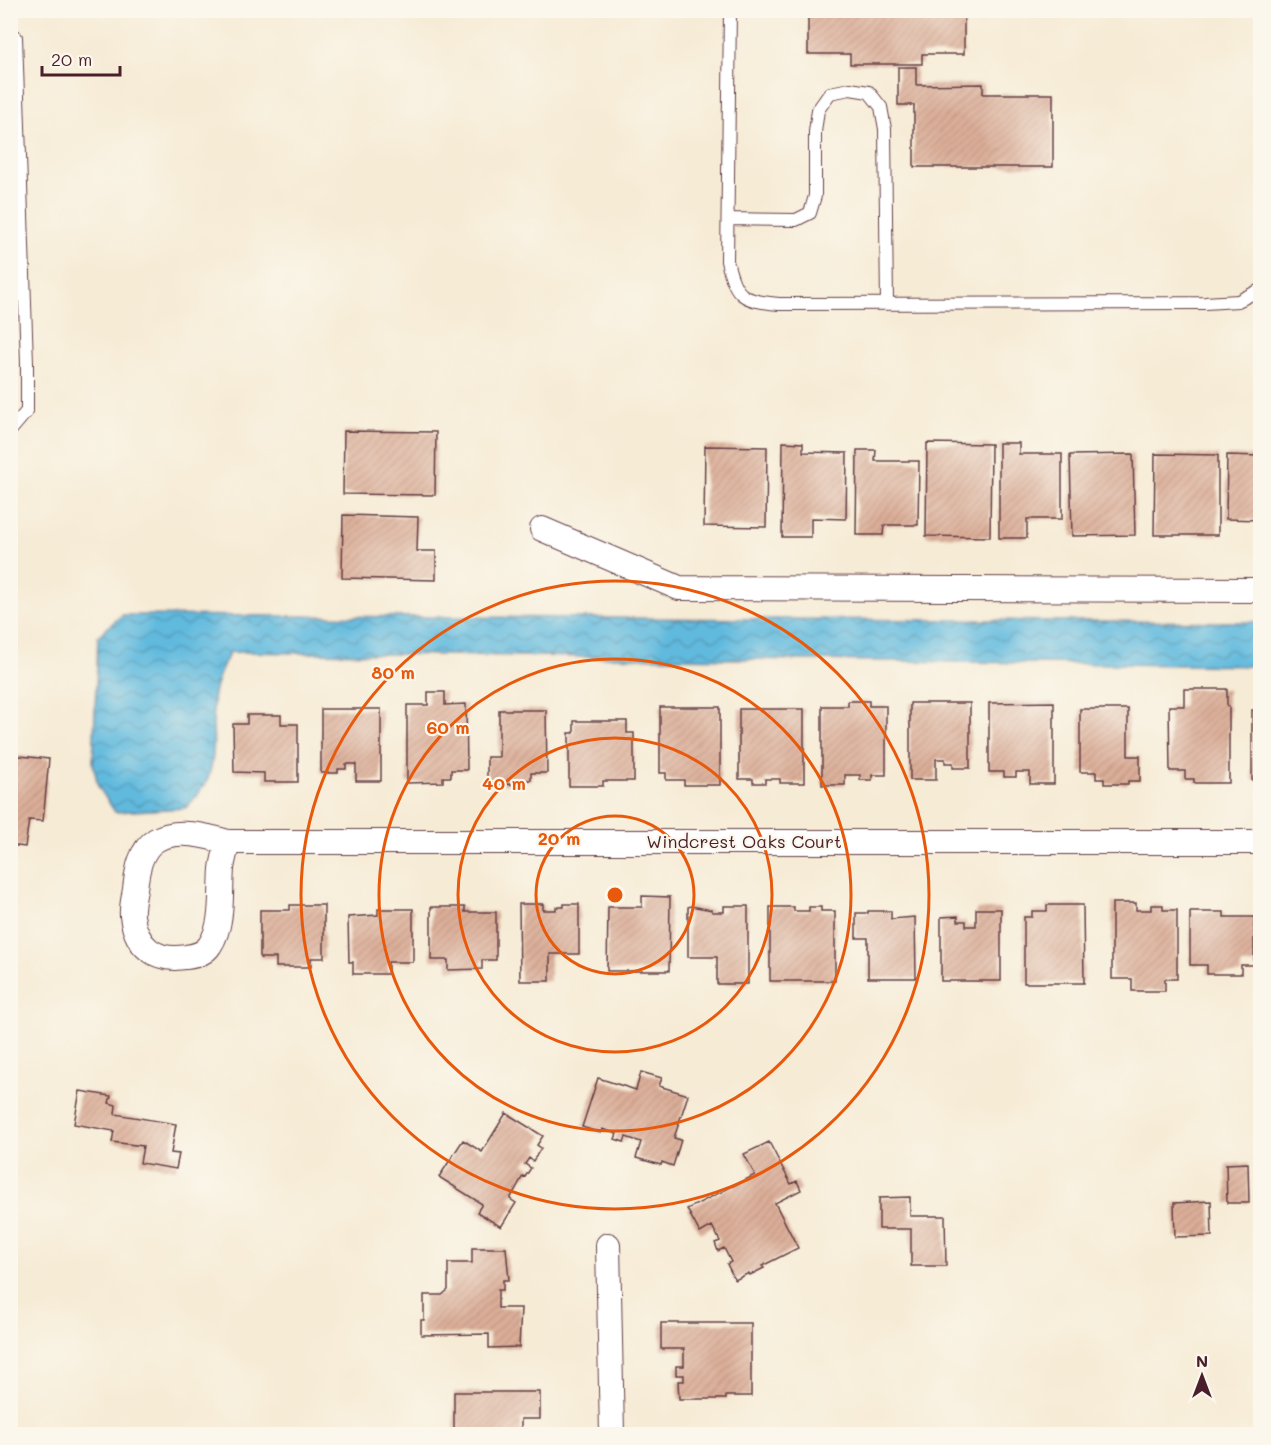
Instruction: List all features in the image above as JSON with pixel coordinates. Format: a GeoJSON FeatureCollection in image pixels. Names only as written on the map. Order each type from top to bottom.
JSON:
{"type":"FeatureCollection","features":[{"type":"Feature","properties":{"kind":"street"},"geometry":{"type":"LineString","coordinates":[[542,529],[679,588],[1260,590]]}},
{"type":"Feature","properties":{"kind":"street","name":"Windcrest Oaks Court"},"geometry":{"type":"LineString","coordinates":[[228,842],[223,867],[219,922],[209,948],[195,956],[179,958],[164,957],[149,951],[138,937],[132,915],[136,875],[143,853],[157,840],[174,835],[199,834],[228,842],[1260,842]]}},
{"type":"Feature","properties":{"kind":"street"},"geometry":{"type":"LineString","coordinates":[[609,1245],[612,1434]]}},
{"type":"Feature","properties":{"kind":"lane"},"geometry":{"type":"LineString","coordinates":[[730,10],[727,261],[732,280],[740,295],[755,302],[779,304],[1205,303],[1238,301],[1260,290]]}},
{"type":"Feature","properties":{"kind":"lane"},"geometry":{"type":"LineString","coordinates":[[10,33],[16,37],[27,411],[10,431]]}},
{"type":"Feature","properties":{"kind":"lane"},"geometry":{"type":"LineString","coordinates":[[728,219],[796,220],[810,213],[815,196],[815,132],[818,110],[830,93],[850,89],[869,92],[881,107],[885,129],[887,304]]}},
{"type":"Feature","properties":{"kind":"water"},"geometry":{"type":"Polygon","coordinates":[[[122,615],[1260,622],[1260,666],[230,652],[216,684],[213,704],[214,742],[211,769],[201,790],[186,808],[115,812],[98,786],[93,763],[98,636],[122,615]]]}},
{"type":"Feature","properties":{"kind":"building"},"geometry":{"type":"Polygon","coordinates":[[[808,10],[964,10],[964,54],[922,54],[922,64],[850,64],[850,54],[808,54],[808,10]]]}},
{"type":"Feature","properties":{"kind":"building"},"geometry":{"type":"Polygon","coordinates":[[[898,67],[916,67],[916,85],[983,84],[983,94],[1053,94],[1053,167],[914,167],[914,105],[898,105],[898,67]]]}},
{"type":"Feature","properties":{"kind":"building"},"geometry":{"type":"Polygon","coordinates":[[[344,431],[436,432],[435,495],[343,494],[344,431]]]}},
{"type":"Feature","properties":{"kind":"building"},"geometry":{"type":"Polygon","coordinates":[[[783,442],[803,443],[803,452],[847,453],[846,519],[811,518],[811,537],[782,537],[783,442]]]}},
{"type":"Feature","properties":{"kind":"building"},"geometry":{"type":"Polygon","coordinates":[[[927,443],[991,444],[990,537],[926,536],[927,443]]]}},
{"type":"Feature","properties":{"kind":"building"},"geometry":{"type":"Polygon","coordinates":[[[999,443],[1019,443],[1019,454],[1062,454],[1062,519],[1027,519],[1027,538],[999,538],[999,443]]]}},
{"type":"Feature","properties":{"kind":"building"},"geometry":{"type":"Polygon","coordinates":[[[705,446],[767,447],[766,527],[704,526],[705,446]]]}},
{"type":"Feature","properties":{"kind":"building"},"geometry":{"type":"Polygon","coordinates":[[[857,450],[876,450],[875,461],[919,461],[918,525],[884,525],[883,535],[856,535],[857,450]]]}},
{"type":"Feature","properties":{"kind":"building"},"geometry":{"type":"Polygon","coordinates":[[[1133,454],[1135,535],[1072,536],[1070,455],[1133,454]]]}},
{"type":"Feature","properties":{"kind":"building"},"geometry":{"type":"Polygon","coordinates":[[[1155,454],[1218,455],[1218,535],[1154,535],[1155,454]]]}},
{"type":"Feature","properties":{"kind":"building"},"geometry":{"type":"Polygon","coordinates":[[[1227,455],[1260,456],[1260,520],[1226,519],[1227,455]]]}},
{"type":"Feature","properties":{"kind":"building"},"geometry":{"type":"Polygon","coordinates":[[[343,515],[418,517],[417,551],[436,551],[436,580],[342,578],[343,515]]]}},
{"type":"Feature","properties":{"kind":"building"},"geometry":{"type":"Polygon","coordinates":[[[1184,689],[1227,689],[1229,783],[1194,783],[1194,779],[1185,779],[1185,771],[1170,771],[1169,706],[1184,706],[1184,689]]]}},
{"type":"Feature","properties":{"kind":"building"},"geometry":{"type":"Polygon","coordinates":[[[428,692],[445,692],[445,705],[466,704],[467,770],[451,770],[451,777],[443,777],[443,782],[407,783],[407,705],[428,705],[428,692]]]}},
{"type":"Feature","properties":{"kind":"building"},"geometry":{"type":"Polygon","coordinates":[[[848,701],[869,701],[869,706],[886,706],[886,775],[872,775],[872,780],[860,780],[860,775],[845,775],[845,785],[822,785],[822,706],[848,706],[848,701]]]}},
{"type":"Feature","properties":{"kind":"building"},"geometry":{"type":"Polygon","coordinates":[[[1054,702],[1054,784],[1030,784],[1030,772],[1016,772],[1016,777],[1004,777],[1004,772],[989,772],[989,703],[1054,702]]]}},
{"type":"Feature","properties":{"kind":"building"},"geometry":{"type":"Polygon","coordinates":[[[910,703],[970,703],[970,768],[953,768],[953,763],[945,763],[945,759],[936,759],[936,780],[910,780],[910,703]]]}},
{"type":"Feature","properties":{"kind":"building"},"geometry":{"type":"Polygon","coordinates":[[[660,707],[720,707],[720,785],[684,785],[684,780],[666,780],[666,773],[660,773],[660,707]]]}},
{"type":"Feature","properties":{"kind":"building"},"geometry":{"type":"Polygon","coordinates":[[[321,709],[381,709],[381,781],[356,781],[356,764],[346,764],[346,769],[338,769],[338,773],[321,773],[321,709]]]}},
{"type":"Feature","properties":{"kind":"building"},"geometry":{"type":"Polygon","coordinates":[[[739,709],[804,709],[804,783],[780,783],[780,779],[765,779],[765,783],[753,783],[753,779],[739,779],[739,709]]]}},
{"type":"Feature","properties":{"kind":"building"},"geometry":{"type":"Polygon","coordinates":[[[1080,709],[1128,709],[1128,756],[1140,756],[1140,781],[1128,781],[1128,784],[1104,784],[1104,779],[1096,779],[1096,772],[1080,772],[1080,709]]]}},
{"type":"Feature","properties":{"kind":"building"},"geometry":{"type":"Polygon","coordinates":[[[499,710],[546,710],[547,773],[531,773],[531,780],[523,780],[523,785],[487,783],[487,757],[499,757],[499,710]]]}},
{"type":"Feature","properties":{"kind":"building"},"geometry":{"type":"Polygon","coordinates":[[[1252,710],[1260,710],[1260,780],[1252,780],[1252,710]]]}},
{"type":"Feature","properties":{"kind":"building"},"geometry":{"type":"Polygon","coordinates":[[[247,715],[281,715],[281,724],[298,724],[298,782],[264,782],[264,773],[234,772],[233,724],[247,724],[247,715]]]}},
{"type":"Feature","properties":{"kind":"building"},"geometry":{"type":"Polygon","coordinates":[[[574,721],[627,721],[627,733],[634,733],[634,781],[603,781],[603,786],[569,786],[569,733],[574,733],[574,721]]]}},
{"type":"Feature","properties":{"kind":"building"},"geometry":{"type":"Polygon","coordinates":[[[10,755],[49,759],[43,821],[29,820],[25,847],[10,845],[10,755]]]}},
{"type":"Feature","properties":{"kind":"building"},"geometry":{"type":"Polygon","coordinates":[[[642,896],[670,897],[669,971],[607,971],[608,907],[642,907],[642,896]]]}},
{"type":"Feature","properties":{"kind":"building"},"geometry":{"type":"Polygon","coordinates":[[[1112,903],[1136,903],[1136,910],[1151,910],[1151,905],[1163,905],[1163,910],[1177,910],[1177,979],[1165,979],[1165,991],[1132,991],[1132,979],[1112,979],[1112,903]]]}},
{"type":"Feature","properties":{"kind":"building"},"geometry":{"type":"Polygon","coordinates":[[[519,904],[543,904],[543,910],[556,910],[556,907],[564,907],[564,904],[579,904],[579,954],[550,954],[550,981],[520,981],[519,904]]]}},
{"type":"Feature","properties":{"kind":"building"},"geometry":{"type":"Polygon","coordinates":[[[290,905],[324,905],[324,958],[311,958],[311,967],[276,967],[276,958],[260,958],[260,910],[290,910],[290,905]]]}},
{"type":"Feature","properties":{"kind":"building"},"geometry":{"type":"Polygon","coordinates":[[[1047,905],[1083,905],[1084,983],[1024,983],[1024,917],[1032,917],[1032,911],[1047,911],[1047,905]]]}},
{"type":"Feature","properties":{"kind":"building"},"geometry":{"type":"Polygon","coordinates":[[[724,906],[748,906],[748,984],[717,984],[717,957],[688,957],[688,907],[712,910],[712,912],[724,912],[724,906]]]}},
{"type":"Feature","properties":{"kind":"building"},"geometry":{"type":"Polygon","coordinates":[[[431,907],[465,907],[465,912],[496,912],[496,960],[482,960],[482,969],[448,970],[448,960],[431,960],[431,907]]]}},
{"type":"Feature","properties":{"kind":"building"},"geometry":{"type":"Polygon","coordinates":[[[770,907],[794,907],[794,911],[809,911],[809,907],[821,907],[821,911],[835,911],[835,981],[770,981],[770,907]]]}},
{"type":"Feature","properties":{"kind":"building"},"geometry":{"type":"Polygon","coordinates":[[[378,909],[413,909],[413,962],[388,962],[388,974],[353,974],[353,962],[349,962],[348,917],[378,915],[378,909]]]}},
{"type":"Feature","properties":{"kind":"building"},"geometry":{"type":"Polygon","coordinates":[[[976,909],[1001,909],[1001,981],[941,981],[941,917],[958,916],[958,921],[966,921],[966,926],[976,926],[976,909]]]}},
{"type":"Feature","properties":{"kind":"building"},"geometry":{"type":"Polygon","coordinates":[[[868,911],[891,911],[891,919],[915,917],[916,978],[868,978],[868,938],[856,938],[856,913],[868,913],[868,911]]]}},
{"type":"Feature","properties":{"kind":"building"},"geometry":{"type":"Polygon","coordinates":[[[1190,912],[1224,912],[1224,917],[1254,917],[1254,965],[1241,965],[1241,974],[1207,974],[1207,965],[1190,965],[1190,912]]]}},
{"type":"Feature","properties":{"kind":"building"},"geometry":{"type":"Polygon","coordinates":[[[641,1072],[662,1078],[659,1086],[688,1095],[674,1138],[681,1140],[673,1166],[636,1158],[641,1142],[626,1137],[624,1142],[615,1139],[617,1134],[602,1129],[601,1133],[582,1127],[598,1078],[636,1090],[641,1072]]]}},
{"type":"Feature","properties":{"kind":"building"},"geometry":{"type":"Polygon","coordinates":[[[80,1091],[111,1096],[109,1103],[116,1105],[115,1114],[176,1124],[171,1153],[179,1154],[176,1169],[140,1163],[143,1146],[112,1142],[114,1131],[74,1124],[80,1091]]]}},
{"type":"Feature","properties":{"kind":"building"},"geometry":{"type":"Polygon","coordinates":[[[506,1113],[543,1136],[537,1145],[541,1148],[533,1161],[529,1158],[525,1164],[531,1168],[525,1177],[523,1176],[510,1199],[516,1203],[501,1227],[477,1212],[482,1204],[439,1177],[463,1140],[482,1152],[506,1113]]]}},
{"type":"Feature","properties":{"kind":"building"},"geometry":{"type":"Polygon","coordinates":[[[769,1142],[791,1184],[797,1181],[801,1190],[775,1203],[798,1248],[762,1266],[764,1268],[735,1280],[727,1264],[731,1262],[724,1248],[718,1251],[715,1243],[720,1241],[712,1226],[700,1233],[687,1209],[755,1175],[744,1154],[769,1142]]]}},
{"type":"Feature","properties":{"kind":"building"},"geometry":{"type":"Polygon","coordinates":[[[1248,1163],[1249,1203],[1227,1203],[1226,1164],[1248,1163]]]}},
{"type":"Feature","properties":{"kind":"building"},"geometry":{"type":"Polygon","coordinates":[[[910,1197],[910,1216],[945,1216],[946,1266],[911,1266],[911,1229],[879,1229],[879,1198],[910,1197]]]}},
{"type":"Feature","properties":{"kind":"building"},"geometry":{"type":"Polygon","coordinates":[[[1211,1201],[1212,1236],[1175,1237],[1174,1203],[1211,1201]]]}},
{"type":"Feature","properties":{"kind":"building"},"geometry":{"type":"Polygon","coordinates":[[[472,1248],[506,1248],[509,1280],[503,1280],[503,1290],[498,1290],[498,1308],[521,1308],[519,1347],[489,1348],[489,1334],[421,1335],[421,1320],[424,1320],[424,1295],[442,1295],[448,1290],[448,1263],[472,1263],[472,1248]]]}},
{"type":"Feature","properties":{"kind":"building"},"geometry":{"type":"Polygon","coordinates":[[[661,1323],[751,1323],[751,1396],[726,1396],[726,1399],[679,1399],[678,1381],[684,1381],[684,1375],[676,1375],[676,1366],[684,1366],[684,1349],[661,1349],[661,1323]]]}},
{"type":"Feature","properties":{"kind":"building"},"geometry":{"type":"Polygon","coordinates":[[[454,1392],[540,1392],[540,1419],[521,1419],[521,1434],[454,1434],[454,1392]]]}}]}
